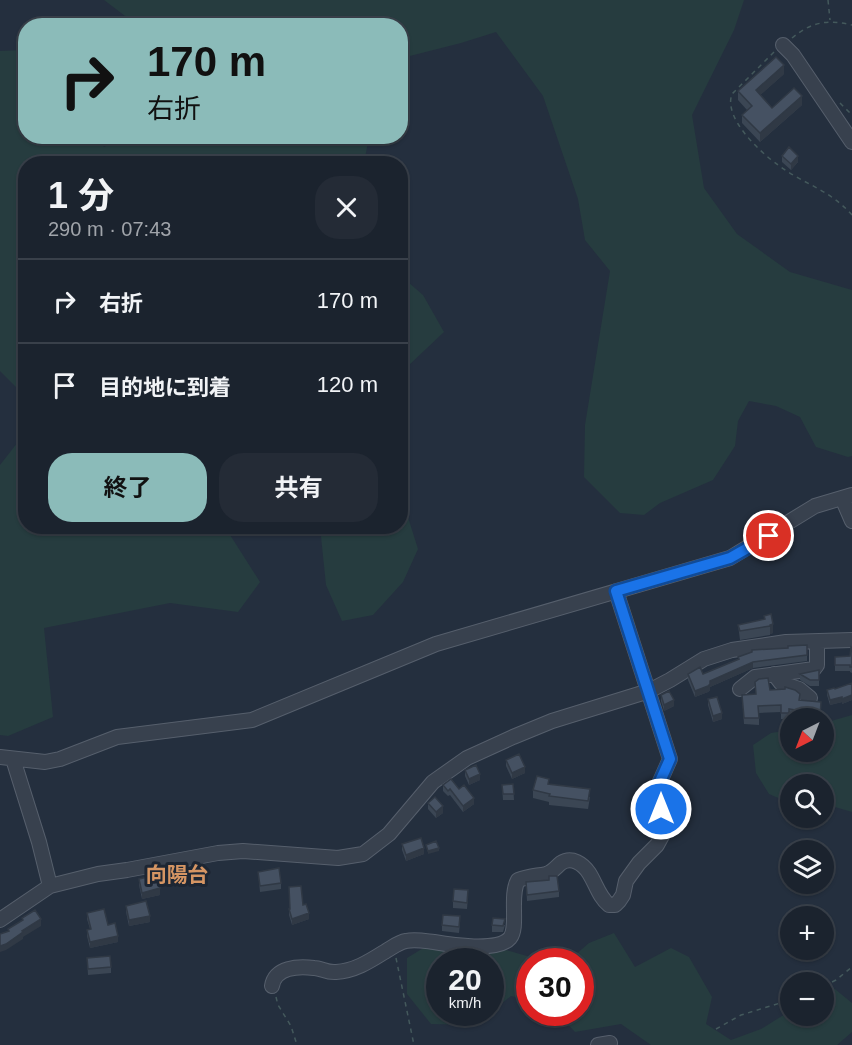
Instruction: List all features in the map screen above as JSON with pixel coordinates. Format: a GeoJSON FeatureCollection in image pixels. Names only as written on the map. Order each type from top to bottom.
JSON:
{"type":"FeatureCollection","features":[{"type":"Feature","properties":{"kind":"street"},"geometry":{"type":"LineString","coordinates":[[783,45],[793,55],[852,142]]}},
{"type":"Feature","properties":{"kind":"street"},"geometry":{"type":"LineString","coordinates":[[50,886],[39,842],[7,758],[45,762],[60,759],[117,737],[252,720],[436,644],[730,558],[815,506],[847,496],[852,521]]}},
{"type":"Feature","properties":{"kind":"street"},"geometry":{"type":"LineString","coordinates":[[272,986],[279,974],[291,967],[316,968],[325,972],[350,970],[409,940],[454,945],[496,945],[504,942],[513,932],[513,898],[518,880],[532,875],[547,874],[554,871],[562,862],[570,860],[578,862],[588,872],[603,900],[609,905],[615,904],[623,895],[626,881],[639,863],[657,845],[663,834],[658,786],[670,759],[616,591]]}},
{"type":"Feature","properties":{"kind":"street"},"geometry":{"type":"LineString","coordinates":[[778,629],[786,642]]}},
{"type":"Feature","properties":{"kind":"street"},"geometry":{"type":"LineString","coordinates":[[0,920],[50,886],[98,874],[218,853],[243,851],[338,858],[363,854],[389,834],[433,782],[467,758],[552,721],[649,691],[704,659],[732,650],[786,642],[852,640]]}},
{"type":"Feature","properties":{"kind":"street"},"geometry":{"type":"LineString","coordinates":[[740,689],[755,676],[814,669],[817,664],[817,642]]}},
{"type":"Feature","properties":{"kind":"street"},"geometry":{"type":"LineString","coordinates":[[774,674],[781,683],[799,689],[810,698]]}},
{"type":"Feature","properties":{"kind":"path"},"geometry":{"type":"LineString","coordinates":[[828,0],[830,22]]}},
{"type":"Feature","properties":{"kind":"path"},"geometry":{"type":"LineString","coordinates":[[852,25],[826,21],[802,30],[767,58],[730,98],[733,115],[760,151],[779,167],[835,199],[852,215]]}},
{"type":"Feature","properties":{"kind":"path"},"geometry":{"type":"LineString","coordinates":[[394,946],[414,1045]]}},
{"type":"Feature","properties":{"kind":"path"},"geometry":{"type":"LineString","coordinates":[[834,981],[852,968]]}},
{"type":"Feature","properties":{"kind":"path"},"geometry":{"type":"LineString","coordinates":[[272,986],[278,1005],[291,1026],[297,1045]]}},
{"type":"Feature","properties":{"kind":"path"},"geometry":{"type":"LineString","coordinates":[[716,1029],[741,1015],[780,1003]]}},
{"type":"Feature","properties":{"kind":"green space"},"geometry":{"type":"Polygon","coordinates":[[[104,0],[744,0],[734,30],[692,115],[704,188],[737,234],[790,272],[852,290],[852,456],[848,457],[816,447],[800,417],[776,406],[749,401],[738,421],[735,446],[713,480],[660,503],[644,515],[620,513],[584,477],[585,425],[610,271],[585,240],[578,199],[543,96],[496,32],[408,56],[408,18],[128,18],[104,0]]]}},
{"type":"Feature","properties":{"kind":"green space"},"geometry":{"type":"Polygon","coordinates":[[[18,50],[18,144],[102,144],[104,147],[109,144],[368,144],[365,156],[18,156],[18,389],[0,371],[0,51],[18,50]]]}},
{"type":"Feature","properties":{"kind":"green space"},"geometry":{"type":"Polygon","coordinates":[[[408,282],[423,295],[444,332],[408,366],[408,282]]]}},
{"type":"Feature","properties":{"kind":"green space"},"geometry":{"type":"Polygon","coordinates":[[[18,442],[18,534],[229,534],[260,582],[238,612],[170,603],[44,628],[53,717],[8,736],[0,735],[0,465],[18,442]]]}},
{"type":"Feature","properties":{"kind":"green space"},"geometry":{"type":"Polygon","coordinates":[[[408,517],[418,549],[403,582],[373,615],[342,621],[326,585],[321,534],[408,534],[408,517]]]}},
{"type":"Feature","properties":{"kind":"green space"},"geometry":{"type":"Polygon","coordinates":[[[852,715],[852,812],[834,807],[834,774],[780,774],[780,799],[769,794],[756,773],[753,745],[771,733],[780,732],[780,762],[834,762],[834,720],[852,715]]]}},
{"type":"Feature","properties":{"kind":"green space"},"geometry":{"type":"Polygon","coordinates":[[[614,933],[635,967],[671,948],[689,957],[712,997],[706,1024],[731,1040],[761,1029],[780,1017],[780,1026],[834,1026],[834,988],[852,1003],[852,1032],[837,1045],[651,1045],[621,1024],[575,1032],[569,1026],[594,1026],[594,948],[583,948],[589,943],[614,933]]]}},
{"type":"Feature","properties":{"kind":"green space"},"geometry":{"type":"Polygon","coordinates":[[[425,947],[430,948],[426,948],[426,1018],[407,994],[407,958],[425,947]]]}},
{"type":"Feature","properties":{"kind":"green space"},"geometry":{"type":"Polygon","coordinates":[[[504,950],[506,950],[516,953],[516,997],[511,996],[504,1002],[504,950]]]}},
{"type":"Feature","properties":{"kind":"building"},"geometry":{"type":"Polygon","coordinates":[[[776,57],[784,65],[756,90],[772,108],[794,88],[802,96],[760,133],[742,115],[752,106],[738,91],[776,57]]]}},
{"type":"Feature","properties":{"kind":"building"},"geometry":{"type":"Polygon","coordinates":[[[789,147],[798,156],[791,164],[782,156],[789,147]]]}},
{"type":"Feature","properties":{"kind":"building"},"geometry":{"type":"Polygon","coordinates":[[[771,614],[773,624],[770,626],[740,631],[738,625],[765,619],[764,616],[771,614]]]}},
{"type":"Feature","properties":{"kind":"building"},"geometry":{"type":"Polygon","coordinates":[[[807,645],[807,655],[753,662],[710,681],[708,686],[695,691],[688,674],[700,667],[703,674],[739,659],[738,657],[752,650],[807,645]]]}},
{"type":"Feature","properties":{"kind":"building"},"geometry":{"type":"Polygon","coordinates":[[[851,647],[852,667],[835,665],[835,657],[850,656],[851,647]]]}},
{"type":"Feature","properties":{"kind":"building"},"geometry":{"type":"Polygon","coordinates":[[[819,670],[819,680],[810,680],[800,674],[819,670]]]}},
{"type":"Feature","properties":{"kind":"building"},"geometry":{"type":"Polygon","coordinates":[[[768,678],[770,690],[785,689],[785,687],[800,694],[799,700],[821,702],[821,708],[758,706],[759,718],[744,718],[742,695],[756,694],[755,682],[768,678]]]}},
{"type":"Feature","properties":{"kind":"building"},"geometry":{"type":"Polygon","coordinates":[[[852,683],[852,695],[830,700],[827,690],[852,683]]]}},
{"type":"Feature","properties":{"kind":"building"},"geometry":{"type":"Polygon","coordinates":[[[669,691],[674,700],[664,705],[661,695],[669,691]]]}},
{"type":"Feature","properties":{"kind":"building"},"geometry":{"type":"Polygon","coordinates":[[[717,697],[722,713],[713,716],[708,699],[717,697]]]}},
{"type":"Feature","properties":{"kind":"building"},"geometry":{"type":"Polygon","coordinates":[[[519,754],[525,767],[512,773],[506,760],[519,754]]]}},
{"type":"Feature","properties":{"kind":"building"},"geometry":{"type":"Polygon","coordinates":[[[476,765],[480,774],[469,779],[465,770],[476,765]]]}},
{"type":"Feature","properties":{"kind":"building"},"geometry":{"type":"Polygon","coordinates":[[[537,776],[549,779],[548,784],[590,789],[588,801],[549,796],[550,794],[533,790],[537,776]]]}},
{"type":"Feature","properties":{"kind":"building"},"geometry":{"type":"Polygon","coordinates":[[[451,779],[459,789],[464,785],[474,798],[463,806],[450,789],[448,791],[443,785],[451,779]]]}},
{"type":"Feature","properties":{"kind":"building"},"geometry":{"type":"Polygon","coordinates":[[[513,784],[514,794],[503,794],[502,785],[513,784]]]}},
{"type":"Feature","properties":{"kind":"building"},"geometry":{"type":"Polygon","coordinates":[[[435,797],[443,806],[436,812],[428,803],[435,797]]]}},
{"type":"Feature","properties":{"kind":"building"},"geometry":{"type":"Polygon","coordinates":[[[421,838],[424,848],[406,855],[402,844],[421,838]]]}},
{"type":"Feature","properties":{"kind":"building"},"geometry":{"type":"Polygon","coordinates":[[[436,841],[439,848],[428,851],[426,845],[436,841]]]}},
{"type":"Feature","properties":{"kind":"building"},"geometry":{"type":"Polygon","coordinates":[[[186,862],[189,875],[176,878],[173,865],[186,862]]]}},
{"type":"Feature","properties":{"kind":"building"},"geometry":{"type":"Polygon","coordinates":[[[279,868],[281,883],[260,886],[258,872],[279,868]]]}},
{"type":"Feature","properties":{"kind":"building"},"geometry":{"type":"Polygon","coordinates":[[[157,875],[160,888],[142,893],[139,879],[157,875]]]}},
{"type":"Feature","properties":{"kind":"building"},"geometry":{"type":"Polygon","coordinates":[[[549,876],[557,876],[559,891],[527,895],[526,882],[549,880],[549,876]]]}},
{"type":"Feature","properties":{"kind":"building"},"geometry":{"type":"Polygon","coordinates":[[[301,886],[303,905],[306,904],[309,913],[292,919],[289,909],[289,887],[301,886]]]}},
{"type":"Feature","properties":{"kind":"building"},"geometry":{"type":"Polygon","coordinates":[[[454,889],[468,890],[467,903],[453,901],[454,889]]]}},
{"type":"Feature","properties":{"kind":"building"},"geometry":{"type":"Polygon","coordinates":[[[146,901],[150,916],[129,920],[126,906],[146,901]]]}},
{"type":"Feature","properties":{"kind":"building"},"geometry":{"type":"Polygon","coordinates":[[[104,909],[108,925],[115,923],[118,936],[90,942],[87,930],[91,929],[87,913],[104,909]]]}},
{"type":"Feature","properties":{"kind":"building"},"geometry":{"type":"Polygon","coordinates":[[[35,910],[41,919],[0,946],[0,934],[9,931],[8,929],[35,910]]]}},
{"type":"Feature","properties":{"kind":"building"},"geometry":{"type":"Polygon","coordinates":[[[443,915],[460,916],[459,927],[442,925],[443,915]]]}},
{"type":"Feature","properties":{"kind":"building"},"geometry":{"type":"Polygon","coordinates":[[[493,918],[505,919],[503,926],[492,925],[493,918]]]}},
{"type":"Feature","properties":{"kind":"building"},"geometry":{"type":"Polygon","coordinates":[[[110,956],[111,967],[88,969],[87,958],[110,956]]]}},
{"type":"Feature","properties":{"kind":"district","name":"向陽台"},"geometry":{"type":"Point","coordinates":[177,874]}},
{"type":"Feature","properties":{"kind":"route"},"geometry":{"type":"LineString","coordinates":[[661,809],[658,786],[670,759],[616,591],[730,558],[769,536]]}}]}
